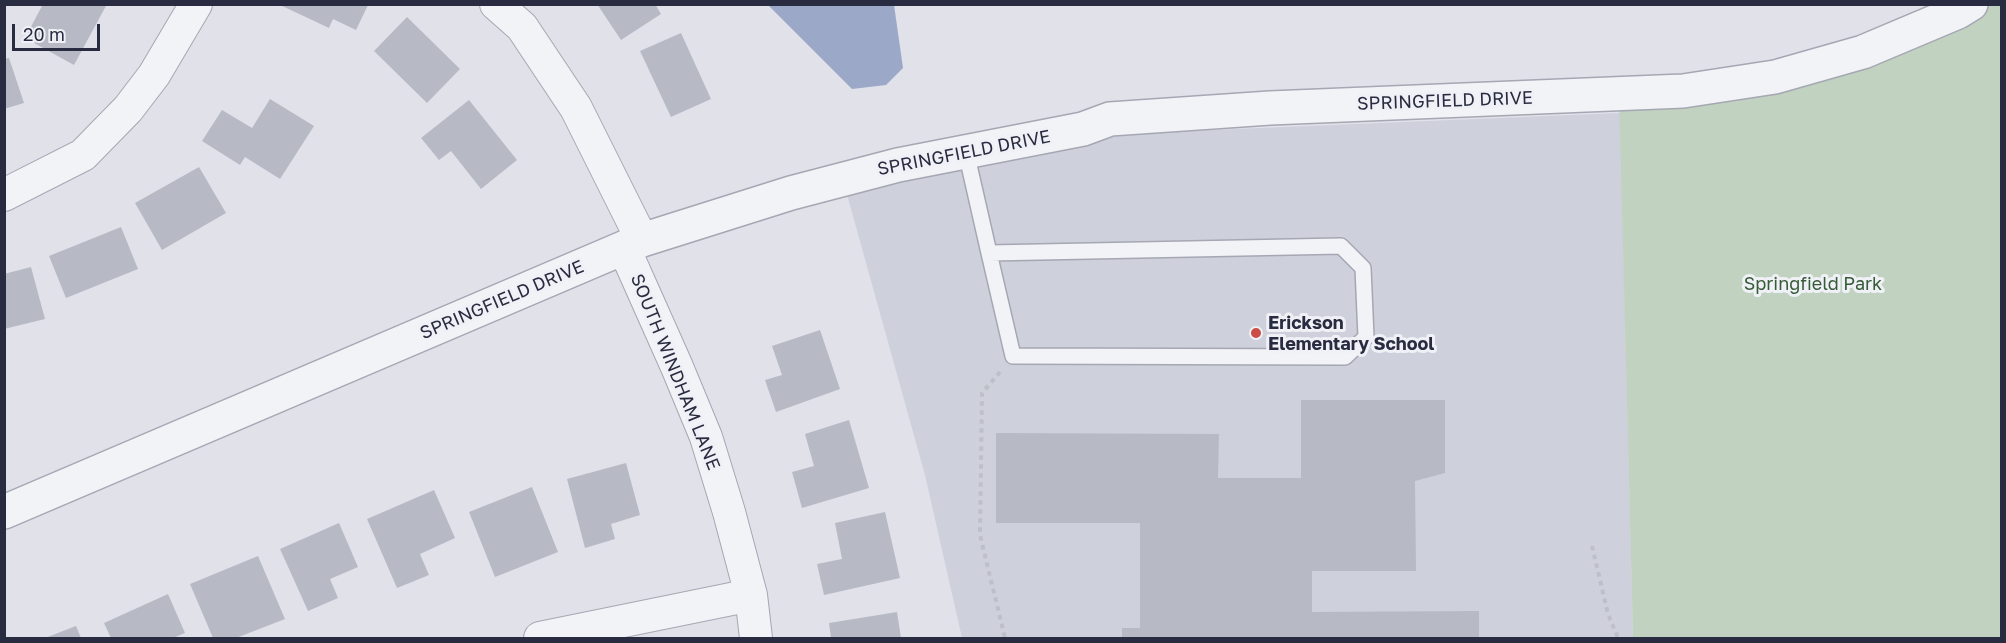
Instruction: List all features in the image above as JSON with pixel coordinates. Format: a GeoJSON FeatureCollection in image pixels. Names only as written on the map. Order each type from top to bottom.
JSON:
{"type":"FeatureCollection","features":[{"type":"Feature","properties":{"kind":"street"},"geometry":{"type":"LineString","coordinates":[[4,195],[83,155],[128,109],[154,75],[196,4]]}},
{"type":"Feature","properties":{"kind":"street","name":"SOUTH WINDHAM LANE"},"geometry":{"type":"LineString","coordinates":[[496,4],[522,27],[576,108],[633,244],[677,367],[706,437],[751,595],[756,639]]}},
{"type":"Feature","properties":{"kind":"street","name":"SPRINGFIELD DRIVE"},"geometry":{"type":"LineString","coordinates":[[4,512],[633,244],[791,193],[898,165],[1083,129],[1110,119],[1270,108],[1683,92],[1775,77],[1863,52],[1958,12],[1971,4]]}},
{"type":"Feature","properties":{"kind":"street"},"geometry":{"type":"LineString","coordinates":[[540,639],[751,595]]}},
{"type":"Feature","properties":{"kind":"lane"},"geometry":{"type":"LineString","coordinates":[[966,152],[989,253],[1013,356],[1345,357],[1366,338],[1363,268],[1341,246],[989,253]]}},
{"type":"Feature","properties":{"kind":"path"},"geometry":{"type":"LineString","coordinates":[[982,393],[980,535],[1005,639]]}},
{"type":"Feature","properties":{"kind":"path"},"geometry":{"type":"LineString","coordinates":[[1592,546],[1608,614],[1618,639]]}},
{"type":"Feature","properties":{"kind":"shaded area","name":"Erickson Elementary School"},"geometry":{"type":"Polygon","coordinates":[[[1620,113],[1633,638],[962,638],[925,475],[846,191],[1116,134],[1620,113]]]}},
{"type":"Feature","properties":{"kind":"green space","name":"Springfield Park"},"geometry":{"type":"Polygon","coordinates":[[[1950,5],[2001,5],[2001,638],[1633,638],[1619,94],[1863,52],[1950,5]]]}},
{"type":"Feature","properties":{"kind":"water"},"geometry":{"type":"Polygon","coordinates":[[[768,5],[894,5],[903,68],[886,85],[852,89],[768,5]]]}},
{"type":"Feature","properties":{"kind":"building"},"geometry":{"type":"Polygon","coordinates":[[[43,4],[107,4],[74,65],[25,38],[43,4]]]}},
{"type":"Feature","properties":{"kind":"building"},"geometry":{"type":"Polygon","coordinates":[[[597,4],[655,4],[661,14],[621,40],[597,4]]]}},
{"type":"Feature","properties":{"kind":"building"},"geometry":{"type":"Polygon","coordinates":[[[280,5],[368,5],[356,30],[333,19],[329,28],[280,5]]]}},
{"type":"Feature","properties":{"kind":"building"},"geometry":{"type":"Polygon","coordinates":[[[407,17],[460,69],[427,103],[374,51],[407,17]]]}},
{"type":"Feature","properties":{"kind":"building"},"geometry":{"type":"Polygon","coordinates":[[[681,33],[711,99],[671,117],[640,51],[681,33]]]}},
{"type":"Feature","properties":{"kind":"building"},"geometry":{"type":"Polygon","coordinates":[[[9,58],[24,103],[4,109],[4,59],[9,58]]]}},
{"type":"Feature","properties":{"kind":"building"},"geometry":{"type":"Polygon","coordinates":[[[270,99],[314,126],[280,179],[245,157],[240,165],[202,141],[222,110],[252,128],[270,99]]]}},
{"type":"Feature","properties":{"kind":"building"},"geometry":{"type":"Polygon","coordinates":[[[469,100],[517,160],[481,189],[451,151],[439,160],[421,138],[469,100]]]}},
{"type":"Feature","properties":{"kind":"building"},"geometry":{"type":"Polygon","coordinates":[[[199,167],[226,213],[162,250],[135,203],[199,167]]]}},
{"type":"Feature","properties":{"kind":"building"},"geometry":{"type":"Polygon","coordinates":[[[121,227],[138,269],[66,298],[49,256],[121,227]]]}},
{"type":"Feature","properties":{"kind":"building"},"geometry":{"type":"Polygon","coordinates":[[[31,267],[45,319],[4,329],[4,274],[31,267]]]}},
{"type":"Feature","properties":{"kind":"building"},"geometry":{"type":"Polygon","coordinates":[[[820,330],[840,389],[776,412],[765,380],[782,375],[772,346],[820,330]]]}},
{"type":"Feature","properties":{"kind":"building"},"geometry":{"type":"Polygon","coordinates":[[[1301,400],[1445,400],[1445,473],[1415,481],[1416,571],[1312,571],[1312,612],[1479,611],[1479,638],[1122,638],[1122,628],[1140,628],[1140,523],[996,523],[996,433],[1219,434],[1218,478],[1301,478],[1301,400]]]}},
{"type":"Feature","properties":{"kind":"building"},"geometry":{"type":"Polygon","coordinates":[[[849,420],[869,488],[802,508],[792,472],[814,466],[805,434],[849,420]]]}},
{"type":"Feature","properties":{"kind":"building"},"geometry":{"type":"Polygon","coordinates":[[[626,463],[640,515],[611,524],[615,539],[585,548],[567,479],[626,463]]]}},
{"type":"Feature","properties":{"kind":"building"},"geometry":{"type":"Polygon","coordinates":[[[532,487],[558,552],[495,577],[469,512],[532,487]]]}},
{"type":"Feature","properties":{"kind":"building"},"geometry":{"type":"Polygon","coordinates":[[[434,490],[455,538],[420,554],[429,575],[397,588],[367,519],[434,490]]]}},
{"type":"Feature","properties":{"kind":"building"},"geometry":{"type":"Polygon","coordinates":[[[885,512],[900,578],[824,595],[817,564],[842,559],[835,523],[885,512]]]}},
{"type":"Feature","properties":{"kind":"building"},"geometry":{"type":"Polygon","coordinates":[[[339,523],[358,567],[330,579],[338,598],[308,611],[280,549],[339,523]]]}},
{"type":"Feature","properties":{"kind":"building"},"geometry":{"type":"Polygon","coordinates":[[[258,556],[285,619],[236,638],[213,638],[190,584],[258,556]]]}},
{"type":"Feature","properties":{"kind":"building"},"geometry":{"type":"Polygon","coordinates":[[[168,594],[185,633],[173,638],[111,638],[104,623],[168,594]]]}},
{"type":"Feature","properties":{"kind":"building"},"geometry":{"type":"Polygon","coordinates":[[[897,612],[901,638],[831,638],[829,623],[897,612]]]}},
{"type":"Feature","properties":{"kind":"building"},"geometry":{"type":"Polygon","coordinates":[[[76,626],[81,638],[45,638],[76,626]]]}},
{"type":"Feature","properties":{"kind":"place","name":"Erickson Elementary School"},"geometry":{"type":"Point","coordinates":[1256,333]}}]}
